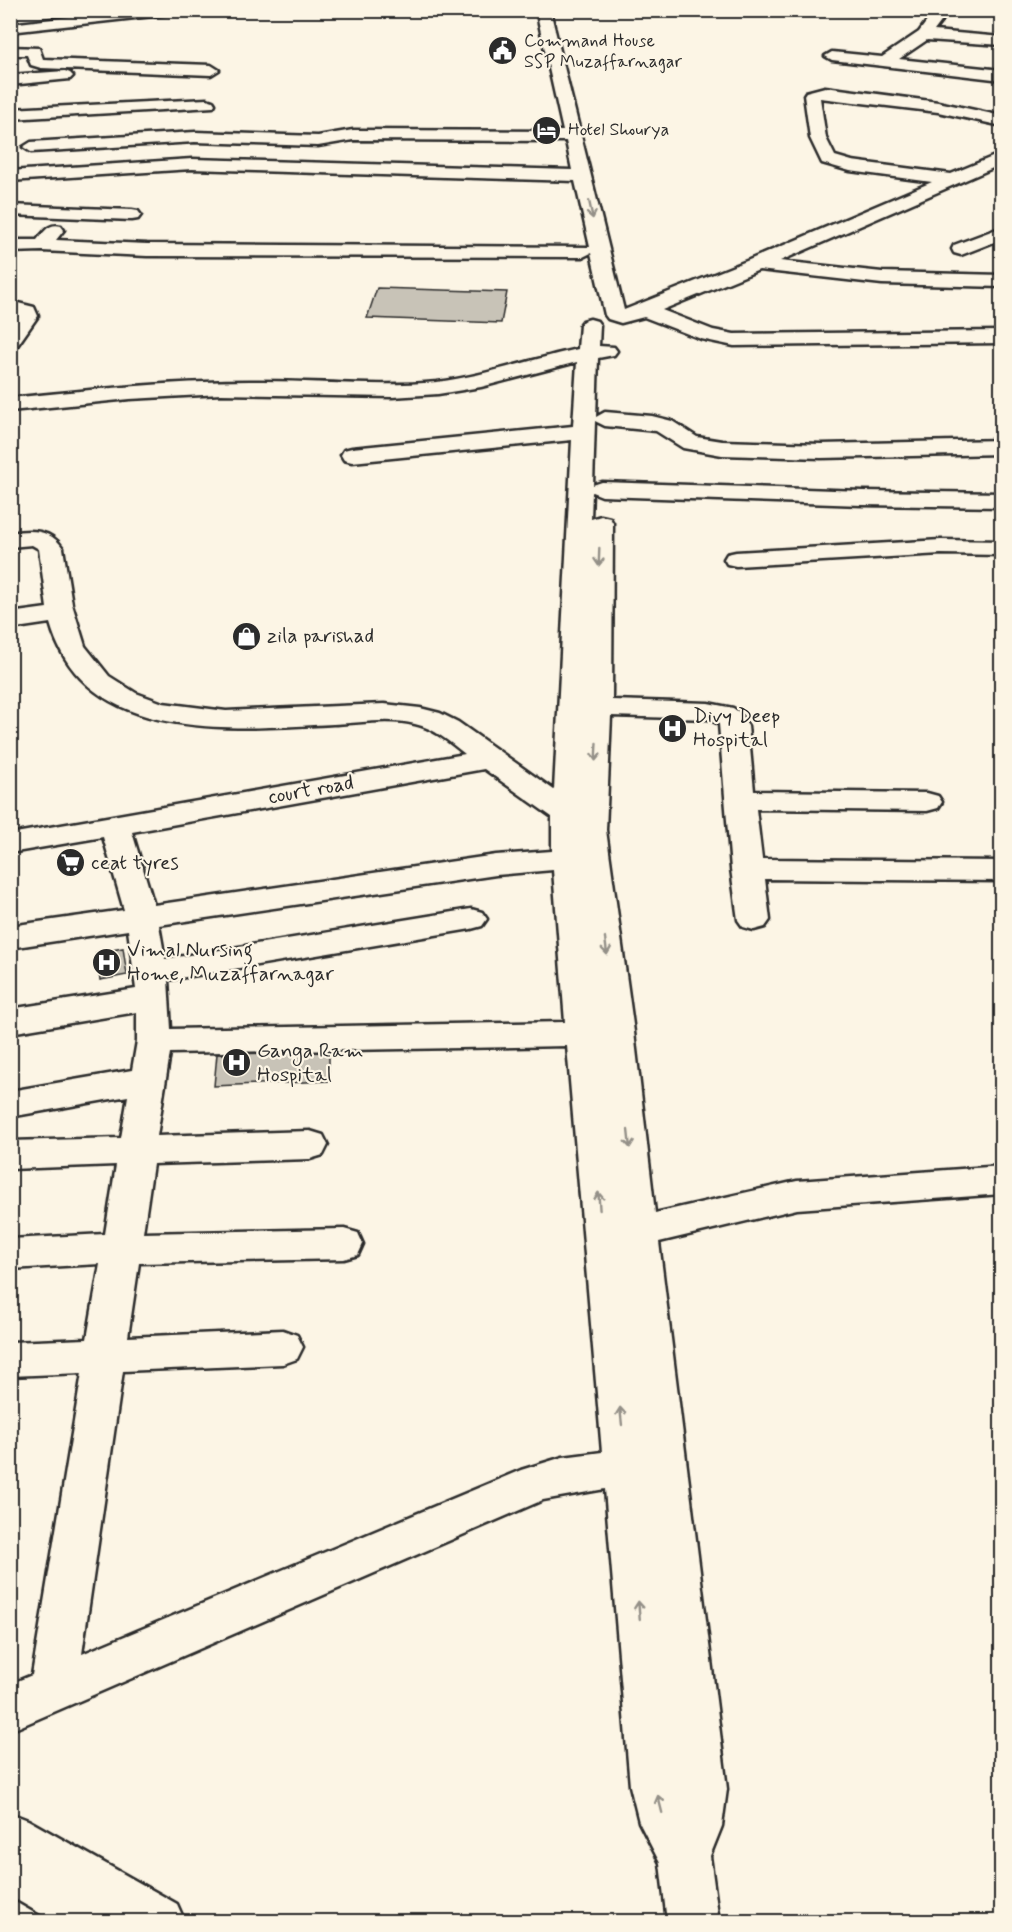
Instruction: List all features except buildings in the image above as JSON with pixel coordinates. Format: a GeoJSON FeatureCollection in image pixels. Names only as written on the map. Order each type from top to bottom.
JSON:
{"type":"FeatureCollection","features":[{"type":"Feature","properties":{"kind":"street"},"geometry":{"type":"LineString","coordinates":[[10,28],[171,10]]}},
{"type":"Feature","properties":{"kind":"street"},"geometry":{"type":"LineString","coordinates":[[531,10],[578,176],[606,327],[575,583],[585,707]]}},
{"type":"Feature","properties":{"kind":"street"},"geometry":{"type":"LineString","coordinates":[[543,10],[568,136]]}},
{"type":"Feature","properties":{"kind":"street"},"geometry":{"type":"LineString","coordinates":[[885,62],[924,35],[943,10]]}},
{"type":"Feature","properties":{"kind":"street"},"geometry":{"type":"LineString","coordinates":[[924,35],[1002,41]]}},
{"type":"Feature","properties":{"kind":"street"},"geometry":{"type":"LineString","coordinates":[[10,51],[34,51],[36,62],[41,63],[211,70]]}},
{"type":"Feature","properties":{"kind":"street"},"geometry":{"type":"LineString","coordinates":[[832,56],[1002,75]]}},
{"type":"Feature","properties":{"kind":"street"},"geometry":{"type":"LineString","coordinates":[[10,80],[85,75]]}},
{"type":"Feature","properties":{"kind":"street"},"geometry":{"type":"LineString","coordinates":[[952,179],[850,166],[828,159],[818,138],[812,94],[825,92],[938,107],[1002,121]]}},
{"type":"Feature","properties":{"kind":"street"},"geometry":{"type":"LineString","coordinates":[[10,114],[207,104]]}},
{"type":"Feature","properties":{"kind":"street"},"geometry":{"type":"LineString","coordinates":[[32,147],[195,137],[318,141],[353,135],[568,136]]}},
{"type":"Feature","properties":{"kind":"street"},"geometry":{"type":"LineString","coordinates":[[764,265],[952,179],[1000,162]]}},
{"type":"Feature","properties":{"kind":"street"},"geometry":{"type":"LineString","coordinates":[[10,405],[177,388],[408,390],[438,388],[488,379],[554,359],[606,327],[651,313],[1000,162]]}},
{"type":"Feature","properties":{"kind":"street"},"geometry":{"type":"LineString","coordinates":[[10,176],[192,164],[578,176]]}},
{"type":"Feature","properties":{"kind":"street"},"geometry":{"type":"LineString","coordinates":[[10,246],[585,259],[578,176]]}},
{"type":"Feature","properties":{"kind":"street"},"geometry":{"type":"LineString","coordinates":[[10,210],[132,215]]}},
{"type":"Feature","properties":{"kind":"street"},"geometry":{"type":"LineString","coordinates":[[42,245],[69,212]]}},
{"type":"Feature","properties":{"kind":"street"},"geometry":{"type":"LineString","coordinates":[[961,249],[1002,232]]}},
{"type":"Feature","properties":{"kind":"street"},"geometry":{"type":"LineString","coordinates":[[764,265],[882,278],[1002,281]]}},
{"type":"Feature","properties":{"kind":"street"},"geometry":{"type":"LineString","coordinates":[[10,307],[27,311],[28,316],[10,342]]}},
{"type":"Feature","properties":{"kind":"street"},"geometry":{"type":"LineString","coordinates":[[651,313],[708,335],[734,339],[1002,337]]}},
{"type":"Feature","properties":{"kind":"street"},"geometry":{"type":"LineString","coordinates":[[352,455],[594,425],[652,423],[664,426],[691,443],[722,448],[821,451],[1002,447]]}},
{"type":"Feature","properties":{"kind":"street"},"geometry":{"type":"LineString","coordinates":[[594,425],[602,489],[598,584],[585,707],[580,840],[601,1033],[639,1232],[655,1786],[664,1822],[685,1856],[693,1922]]}},
{"type":"Feature","properties":{"kind":"street"},"geometry":{"type":"LineString","coordinates":[[602,489],[862,498],[1002,500]]}},
{"type":"Feature","properties":{"kind":"street"},"geometry":{"type":"LineString","coordinates":[[10,540],[34,537],[46,541],[51,548],[66,632],[78,659],[100,683],[131,701],[178,716],[217,720],[390,713],[420,716],[446,726],[489,759],[580,840]]}},
{"type":"Feature","properties":{"kind":"street"},"geometry":{"type":"LineString","coordinates":[[736,559],[860,550],[941,547],[1002,548]]}},
{"type":"Feature","properties":{"kind":"street"},"geometry":{"type":"LineString","coordinates":[[10,621],[62,614]]}},
{"type":"Feature","properties":{"kind":"street"},"geometry":{"type":"LineString","coordinates":[[585,707],[708,711],[730,719],[734,726],[754,920]]}},
{"type":"Feature","properties":{"kind":"street","name":"court road"},"geometry":{"type":"LineString","coordinates":[[10,844],[489,759]]}},
{"type":"Feature","properties":{"kind":"street"},"geometry":{"type":"LineString","coordinates":[[740,800],[927,802]]}},
{"type":"Feature","properties":{"kind":"street"},"geometry":{"type":"LineString","coordinates":[[53,1690],[152,1061],[152,985],[142,918],[115,825]]}},
{"type":"Feature","properties":{"kind":"street"},"geometry":{"type":"LineString","coordinates":[[10,937],[496,865],[580,840]]}},
{"type":"Feature","properties":{"kind":"street"},"geometry":{"type":"LineString","coordinates":[[747,869],[1002,870]]}},
{"type":"Feature","properties":{"kind":"street"},"geometry":{"type":"LineString","coordinates":[[10,1021],[152,985],[471,919]]}},
{"type":"Feature","properties":{"kind":"street"},"geometry":{"type":"LineString","coordinates":[[10,1104],[152,1061],[601,1033]]}},
{"type":"Feature","properties":{"kind":"street"},"geometry":{"type":"LineString","coordinates":[[601,1033],[602,1241],[702,1789],[697,1826],[685,1856]]}},
{"type":"Feature","properties":{"kind":"street"},"geometry":{"type":"LineString","coordinates":[[10,1155],[310,1145]]}},
{"type":"Feature","properties":{"kind":"street"},"geometry":{"type":"LineString","coordinates":[[602,1241],[796,1195],[1002,1180]]}},
{"type":"Feature","properties":{"kind":"street"},"geometry":{"type":"LineString","coordinates":[[10,1254],[123,1248],[344,1244]]}},
{"type":"Feature","properties":{"kind":"street"},"geometry":{"type":"LineString","coordinates":[[10,1359],[283,1347]]}},
{"type":"Feature","properties":{"kind":"street"},"geometry":{"type":"LineString","coordinates":[[10,1708],[536,1483],[564,1475],[596,1470],[645,1468]]}},
{"type":"Feature","properties":{"kind":"street"},"geometry":{"type":"LineString","coordinates":[[10,1838],[159,1922]]}},
{"type":"Feature","properties":{"kind":"street"},"geometry":{"type":"LineString","coordinates":[[10,1868],[107,1922]]}},
{"type":"Feature","properties":{"kind":"place","name":"Command House SSP Muzaffarnagar"},"geometry":{"type":"Point","coordinates":[503,51]}},
{"type":"Feature","properties":{"kind":"place","name":"Hotel Shourya"},"geometry":{"type":"Point","coordinates":[547,130]}},
{"type":"Feature","properties":{"kind":"place","name":"zila parishad"},"geometry":{"type":"Point","coordinates":[246,636]}},
{"type":"Feature","properties":{"kind":"place","name":"Divy Deep Hospital"},"geometry":{"type":"Point","coordinates":[672,728]}},
{"type":"Feature","properties":{"kind":"place","name":"ceat tyres"},"geometry":{"type":"Point","coordinates":[70,863]}},
{"type":"Feature","properties":{"kind":"place","name":"Vimal Nursing Home, Muzaffarnagar"},"geometry":{"type":"Point","coordinates":[106,962]}},
{"type":"Feature","properties":{"kind":"place","name":"Ganga Ram Hospital"},"geometry":{"type":"Point","coordinates":[236,1063]}}]}
